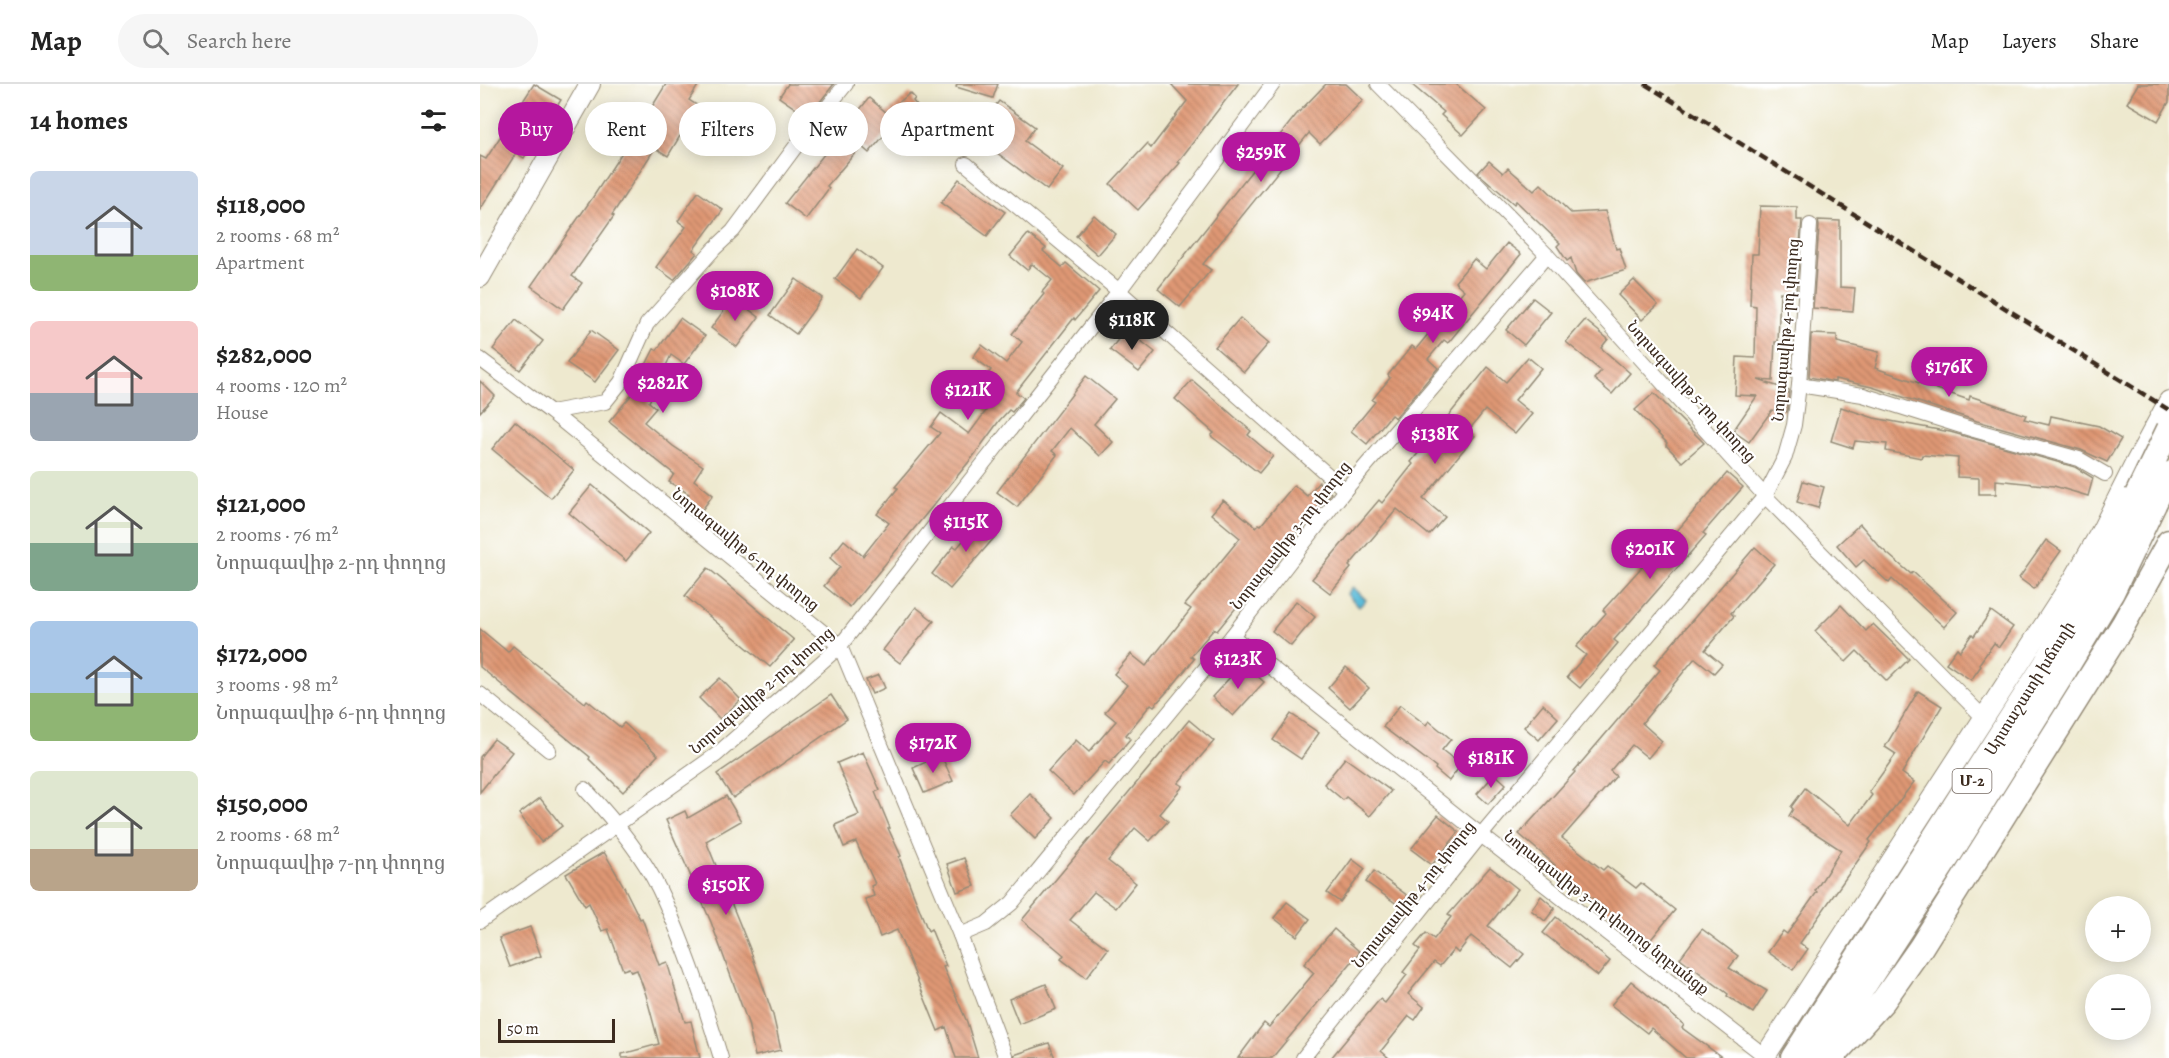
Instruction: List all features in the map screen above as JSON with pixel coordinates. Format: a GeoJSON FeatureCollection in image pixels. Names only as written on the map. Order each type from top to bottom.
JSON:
{"type":"FeatureCollection","features":[{"type":"Feature","properties":{"kind":"highway","name":"Արտաշատի խճուղի"},"geometry":{"type":"LineString","coordinates":[[1817,1058],[1951,852],[2112,592],[2154,498],[2169,429]]}},
{"type":"Feature","properties":{"kind":"highway"},"geometry":{"type":"LineString","coordinates":[[2135,464],[2158,478],[2154,498]]}},
{"type":"Feature","properties":{"kind":"highway","name":"Արտաշատի խճուղի"},"geometry":{"type":"LineString","coordinates":[[1793,1058],[2045,665],[2096,576],[2169,474]]}},
{"type":"Feature","properties":{"kind":"highway"},"geometry":{"type":"LineString","coordinates":[[1832,1058],[1882,1001],[1921,946],[2123,625],[2169,542]]}},
{"type":"Feature","properties":{"kind":"street"},"geometry":{"type":"LineString","coordinates":[[480,277],[590,84]]}},
{"type":"Feature","properties":{"kind":"street"},"geometry":{"type":"LineString","coordinates":[[551,412],[605,402],[621,382],[647,324],[733,231],[796,146],[846,84]]}},
{"type":"Feature","properties":{"kind":"street","name":"Նորագավիթ 2-րդ փողոց"},"geometry":{"type":"LineString","coordinates":[[480,921],[716,755],[840,646],[1119,291],[1273,84]]}},
{"type":"Feature","properties":{"kind":"street","name":"Նորագավիթ 5-րդ փողոց"},"geometry":{"type":"LineString","coordinates":[[1378,84],[1547,255],[1765,496],[1984,718]]}},
{"type":"Feature","properties":{"kind":"street"},"geometry":{"type":"LineString","coordinates":[[966,164],[1119,291],[1345,490]]}},
{"type":"Feature","properties":{"kind":"street","name":"Նորագավիթ 4-րդ փողոց"},"geometry":{"type":"LineString","coordinates":[[1303,1058],[1481,836],[1765,496],[1785,457],[1794,425],[1810,225]]}},
{"type":"Feature","properties":{"kind":"street","name":"Նորագավիթ 3-րդ փողոց"},"geometry":{"type":"LineString","coordinates":[[960,935],[986,924],[1012,903],[1232,636],[1345,490],[1547,255]]}},
{"type":"Feature","properties":{"kind":"street","name":"Նորագավիթ 6-րդ փողոց"},"geometry":{"type":"LineString","coordinates":[[480,359],[551,412],[840,646],[960,935],[1006,1058]]}},
{"type":"Feature","properties":{"kind":"street"},"geometry":{"type":"LineString","coordinates":[[1799,385],[1863,395],[1974,430],[2079,459],[2105,474]]}},
{"type":"Feature","properties":{"kind":"street","name":"Արտաշատի խճուղի"},"geometry":{"type":"LineString","coordinates":[[1765,1057],[2074,579],[2169,401]]}},
{"type":"Feature","properties":{"kind":"street","name":"Նորագավիթ 3-րդ փողոց նրբանցք"},"geometry":{"type":"LineString","coordinates":[[1232,636],[1481,836],[1765,1057]]}},
{"type":"Feature","properties":{"kind":"street"},"geometry":{"type":"LineString","coordinates":[[480,694],[549,750]]}},
{"type":"Feature","properties":{"kind":"street"},"geometry":{"type":"LineString","coordinates":[[585,789],[618,825],[659,888],[703,997],[721,1058]]}},
{"type":"Feature","properties":{"kind":"water"},"geometry":{"type":"Polygon","coordinates":[[[1353,587],[1366,600],[1359,607],[1347,594],[1353,587]]]}},
{"type":"Feature","properties":{"kind":"building"},"geometry":{"type":"Polygon","coordinates":[[[534,84],[561,100],[560,102],[522,102],[534,84]]]}},
{"type":"Feature","properties":{"kind":"building"},"geometry":{"type":"Polygon","coordinates":[[[666,84],[699,84],[689,100],[692,102],[679,102],[679,138],[668,156],[667,102],[655,102],[666,84]]]}},
{"type":"Feature","properties":{"kind":"building"},"geometry":{"type":"Polygon","coordinates":[[[788,84],[834,84],[820,102],[788,103],[779,97],[788,84]]]}},
{"type":"Feature","properties":{"kind":"building"},"geometry":{"type":"Polygon","coordinates":[[[957,84],[998,84],[993,98],[956,87],[957,84]]]}},
{"type":"Feature","properties":{"kind":"building"},"geometry":{"type":"Polygon","coordinates":[[[1171,84],[1238,84],[1178,162],[1180,163],[1138,210],[1110,184],[1147,144],[1151,148],[1187,101],[1171,84]]]}},
{"type":"Feature","properties":{"kind":"building"},"geometry":{"type":"Polygon","coordinates":[[[1326,84],[1346,84],[1363,100],[1320,144],[1309,133],[1203,264],[1211,270],[1180,307],[1158,289],[1296,115],[1326,84]]]}},
{"type":"Feature","properties":{"kind":"building"},"geometry":{"type":"Polygon","coordinates":[[[1411,84],[1456,84],[1486,110],[1463,135],[1441,115],[1444,112],[1411,84]]]}},
{"type":"Feature","properties":{"kind":"building"},"geometry":{"type":"Polygon","coordinates":[[[2138,84],[2169,84],[2169,102],[2158,121],[2127,103],[2138,84]]]}},
{"type":"Feature","properties":{"kind":"building"},"geometry":{"type":"Polygon","coordinates":[[[910,93],[915,98],[914,102],[900,102],[910,93]]]}},
{"type":"Feature","properties":{"kind":"building"},"geometry":{"type":"Polygon","coordinates":[[[869,98],[880,107],[880,140],[869,153],[868,102],[866,102],[869,98]]]}},
{"type":"Feature","properties":{"kind":"building"},"geometry":{"type":"Polygon","coordinates":[[[1015,113],[1035,127],[1025,141],[1063,169],[1047,190],[1001,156],[1015,156],[1015,113]]]}},
{"type":"Feature","properties":{"kind":"building"},"geometry":{"type":"Polygon","coordinates":[[[498,140],[498,156],[514,156],[480,210],[480,156],[486,159],[498,140]]]}},
{"type":"Feature","properties":{"kind":"building"},"geometry":{"type":"Polygon","coordinates":[[[620,156],[650,156],[612,215],[614,216],[572,276],[582,283],[563,309],[531,286],[620,156]]]}},
{"type":"Feature","properties":{"kind":"building"},"geometry":{"type":"Polygon","coordinates":[[[823,156],[852,156],[827,186],[829,188],[806,219],[785,203],[823,156]]]}},
{"type":"Feature","properties":{"kind":"building"},"geometry":{"type":"Polygon","coordinates":[[[1489,161],[1503,173],[1508,168],[1534,191],[1541,184],[1571,213],[1605,211],[1616,249],[1619,248],[1626,270],[1584,283],[1576,274],[1571,258],[1567,261],[1557,246],[1560,243],[1516,201],[1514,204],[1478,173],[1489,161]]]}},
{"type":"Feature","properties":{"kind":"building"},"geometry":{"type":"Polygon","coordinates":[[[959,179],[1005,212],[987,236],[941,203],[959,179]]]}},
{"type":"Feature","properties":{"kind":"building"},"geometry":{"type":"Polygon","coordinates":[[[698,192],[723,210],[693,250],[697,253],[674,280],[656,267],[686,227],[678,221],[698,192]]]}},
{"type":"Feature","properties":{"kind":"building"},"geometry":{"type":"Polygon","coordinates":[[[1760,206],[1797,207],[1797,220],[1802,220],[1796,293],[1780,292],[1778,342],[1775,342],[1773,381],[1758,380],[1789,390],[1787,412],[1772,410],[1749,442],[1733,431],[1757,396],[1735,395],[1737,357],[1755,358],[1756,306],[1750,305],[1752,254],[1758,254],[1760,206]]]}},
{"type":"Feature","properties":{"kind":"building"},"geometry":{"type":"Polygon","coordinates":[[[1094,215],[1116,234],[1098,255],[1076,236],[1094,215]]]}},
{"type":"Feature","properties":{"kind":"building"},"geometry":{"type":"Polygon","coordinates":[[[1818,220],[1840,221],[1840,287],[1855,288],[1853,311],[1813,308],[1818,220]]]}},
{"type":"Feature","properties":{"kind":"building"},"geometry":{"type":"Polygon","coordinates":[[[1028,234],[1046,248],[1043,251],[1062,267],[1066,263],[1099,291],[1075,320],[1074,318],[1016,392],[1024,398],[1012,412],[1009,410],[999,421],[972,458],[850,607],[824,586],[840,567],[830,558],[844,540],[863,556],[889,523],[877,514],[898,488],[895,487],[940,433],[931,427],[941,413],[969,434],[986,411],[974,402],[983,389],[979,386],[991,370],[973,357],[982,345],[1006,363],[1022,342],[1012,334],[1044,294],[1042,292],[1052,280],[1032,264],[1027,270],[1010,256],[1028,234]]]}},
{"type":"Feature","properties":{"kind":"building"},"geometry":{"type":"Polygon","coordinates":[[[1507,243],[1521,254],[1448,343],[1444,340],[1428,359],[1438,368],[1395,418],[1391,415],[1367,444],[1351,431],[1375,402],[1372,400],[1390,378],[1388,375],[1412,346],[1416,349],[1464,290],[1455,282],[1474,259],[1486,269],[1507,243]]]}},
{"type":"Feature","properties":{"kind":"building"},"geometry":{"type":"Polygon","coordinates":[[[857,249],[883,268],[861,298],[835,279],[857,249]]]}},
{"type":"Feature","properties":{"kind":"building"},"geometry":{"type":"Polygon","coordinates":[[[796,279],[822,298],[796,334],[770,315],[796,279]]]}},
{"type":"Feature","properties":{"kind":"building"},"geometry":{"type":"Polygon","coordinates":[[[1634,280],[1658,305],[1642,320],[1618,295],[1634,280]]]}},
{"type":"Feature","properties":{"kind":"building"},"geometry":{"type":"Polygon","coordinates":[[[733,298],[759,317],[737,347],[711,328],[733,298]]]}},
{"type":"Feature","properties":{"kind":"building"},"geometry":{"type":"Polygon","coordinates":[[[1533,298],[1551,312],[1524,345],[1506,330],[1533,298]]]}},
{"type":"Feature","properties":{"kind":"building"},"geometry":{"type":"Polygon","coordinates":[[[680,318],[705,336],[684,364],[671,355],[649,402],[656,408],[644,422],[673,446],[703,466],[694,480],[713,495],[702,510],[686,498],[689,494],[669,482],[674,474],[609,422],[643,381],[639,379],[654,349],[657,350],[680,318]]]}},
{"type":"Feature","properties":{"kind":"building"},"geometry":{"type":"Polygon","coordinates":[[[1240,318],[1269,343],[1244,372],[1215,347],[1240,318]]]}},
{"type":"Feature","properties":{"kind":"building"},"geometry":{"type":"Polygon","coordinates":[[[516,320],[543,341],[520,370],[493,349],[516,320]]]}},
{"type":"Feature","properties":{"kind":"building"},"geometry":{"type":"Polygon","coordinates":[[[1585,320],[1608,339],[1601,348],[1630,373],[1612,394],[1594,379],[1601,371],[1566,342],[1585,320]]]}},
{"type":"Feature","properties":{"kind":"building"},"geometry":{"type":"Polygon","coordinates":[[[1126,329],[1155,352],[1139,372],[1110,350],[1126,329]]]}},
{"type":"Feature","properties":{"kind":"building"},"geometry":{"type":"Polygon","coordinates":[[[591,330],[619,350],[595,382],[567,363],[591,330]]]}},
{"type":"Feature","properties":{"kind":"building"},"geometry":{"type":"Polygon","coordinates":[[[1811,334],[1837,335],[1837,342],[1879,352],[1875,368],[1969,400],[1970,396],[2026,415],[2024,419],[2049,425],[2051,416],[2099,426],[2121,439],[2107,462],[2081,450],[1977,421],[1872,387],[1835,379],[1835,382],[1809,377],[1811,334]]]}},
{"type":"Feature","properties":{"kind":"building"},"geometry":{"type":"Polygon","coordinates":[[[1528,357],[1541,368],[1515,400],[1532,414],[1515,434],[1485,410],[1468,431],[1475,436],[1423,499],[1445,517],[1429,535],[1397,509],[1349,566],[1351,568],[1330,593],[1312,579],[1379,500],[1382,503],[1413,464],[1411,462],[1488,367],[1506,382],[1528,357]]]}},
{"type":"Feature","properties":{"kind":"building"},"geometry":{"type":"Polygon","coordinates":[[[1086,376],[1115,399],[1094,424],[1113,442],[1100,456],[1070,428],[1052,451],[1057,455],[1017,507],[997,492],[1086,376]]]}},
{"type":"Feature","properties":{"kind":"building"},"geometry":{"type":"Polygon","coordinates":[[[1192,380],[1251,431],[1248,435],[1273,456],[1259,473],[1211,436],[1214,433],[1175,399],[1192,380]]]}},
{"type":"Feature","properties":{"kind":"building"},"geometry":{"type":"Polygon","coordinates":[[[480,381],[495,396],[480,412],[480,381]]]}},
{"type":"Feature","properties":{"kind":"building"},"geometry":{"type":"Polygon","coordinates":[[[1654,393],[1704,443],[1682,462],[1635,410],[1654,393]]]}},
{"type":"Feature","properties":{"kind":"building"},"geometry":{"type":"Polygon","coordinates":[[[1841,407],[1874,418],[1950,432],[2075,467],[2093,478],[2088,496],[2054,486],[1996,480],[1996,494],[1979,494],[1979,478],[1957,477],[1958,458],[1922,455],[1921,458],[1886,451],[1887,444],[1855,441],[1853,448],[1831,441],[1841,407]]]}},
{"type":"Feature","properties":{"kind":"building"},"geometry":{"type":"Polygon","coordinates":[[[515,421],[574,470],[551,498],[492,449],[515,421]]]}},
{"type":"Feature","properties":{"kind":"building"},"geometry":{"type":"Polygon","coordinates":[[[1727,473],[1743,487],[1703,533],[1706,535],[1614,640],[1618,643],[1580,688],[1567,677],[1586,655],[1576,647],[1606,613],[1603,610],[1649,559],[1651,561],[1727,473]]]}},
{"type":"Feature","properties":{"kind":"building"},"geometry":{"type":"Polygon","coordinates":[[[1803,481],[1824,487],[1818,508],[1797,502],[1803,481]]]}},
{"type":"Feature","properties":{"kind":"building"},"geometry":{"type":"Polygon","coordinates":[[[1319,482],[1331,493],[1323,504],[1321,503],[1286,545],[1240,605],[1217,631],[1214,629],[1191,656],[1194,659],[1174,684],[1154,706],[1151,704],[1126,735],[1130,739],[1109,764],[1105,761],[1074,795],[1048,771],[1076,740],[1089,752],[1116,721],[1105,712],[1127,685],[1114,674],[1131,654],[1146,666],[1191,609],[1185,605],[1240,538],[1211,514],[1223,500],[1256,527],[1261,525],[1294,485],[1307,496],[1319,482]]]}},
{"type":"Feature","properties":{"kind":"building"},"geometry":{"type":"Polygon","coordinates":[[[592,485],[649,533],[626,561],[569,513],[592,485]]]}},
{"type":"Feature","properties":{"kind":"building"},"geometry":{"type":"Polygon","coordinates":[[[983,517],[1000,531],[950,589],[932,574],[954,546],[957,548],[983,517]]]}},
{"type":"Feature","properties":{"kind":"building"},"geometry":{"type":"Polygon","coordinates":[[[1860,524],[1881,548],[1911,574],[1913,572],[1957,612],[1944,627],[1892,579],[1889,583],[1864,560],[1856,567],[1837,545],[1860,524]]]}},
{"type":"Feature","properties":{"kind":"building"},"geometry":{"type":"Polygon","coordinates":[[[2046,540],[2061,551],[2034,589],[2019,578],[2046,540]]]}},
{"type":"Feature","properties":{"kind":"building"},"geometry":{"type":"Polygon","coordinates":[[[1755,547],[1774,564],[1731,613],[1734,616],[1705,650],[1722,664],[1714,673],[1695,658],[1642,723],[1662,741],[1648,758],[1632,745],[1610,771],[1616,776],[1562,838],[1603,870],[1607,866],[1636,888],[1641,883],[1675,910],[1648,943],[1577,886],[1575,888],[1551,869],[1555,865],[1519,834],[1575,772],[1660,670],[1654,665],[1755,547]]]}},
{"type":"Feature","properties":{"kind":"building"},"geometry":{"type":"Polygon","coordinates":[[[708,568],[794,640],[770,667],[685,596],[708,568]]]}},
{"type":"Feature","properties":{"kind":"building"},"geometry":{"type":"Polygon","coordinates":[[[1296,601],[1315,617],[1291,646],[1272,631],[1296,601]]]}},
{"type":"Feature","properties":{"kind":"building"},"geometry":{"type":"Polygon","coordinates":[[[1841,605],[1866,631],[1873,624],[1909,659],[1887,681],[1857,651],[1846,662],[1815,631],[1841,605]]]}},
{"type":"Feature","properties":{"kind":"building"},"geometry":{"type":"Polygon","coordinates":[[[916,607],[934,621],[900,663],[883,650],[916,607]]]}},
{"type":"Feature","properties":{"kind":"building"},"geometry":{"type":"Polygon","coordinates":[[[1991,611],[2013,627],[1999,647],[1994,643],[1971,680],[1946,663],[1957,648],[1960,651],[1972,634],[1974,636],[1991,611]]]}},
{"type":"Feature","properties":{"kind":"building"},"geometry":{"type":"Polygon","coordinates":[[[480,629],[508,652],[513,646],[585,703],[587,700],[620,727],[624,723],[658,755],[623,792],[589,759],[590,757],[480,667],[480,629]]]}},
{"type":"Feature","properties":{"kind":"building"},"geometry":{"type":"Polygon","coordinates":[[[1243,663],[1264,682],[1233,716],[1212,697],[1243,663]]]}},
{"type":"Feature","properties":{"kind":"building"},"geometry":{"type":"Polygon","coordinates":[[[1346,667],[1369,688],[1350,708],[1328,688],[1346,667]]]}},
{"type":"Feature","properties":{"kind":"building"},"geometry":{"type":"Polygon","coordinates":[[[879,675],[885,688],[872,694],[866,680],[879,675]]]}},
{"type":"Feature","properties":{"kind":"building"},"geometry":{"type":"Polygon","coordinates":[[[720,678],[741,700],[720,719],[699,698],[720,678]]]}},
{"type":"Feature","properties":{"kind":"building"},"geometry":{"type":"Polygon","coordinates":[[[1918,691],[1942,706],[1902,773],[1914,782],[1869,840],[1871,842],[1800,943],[1808,949],[1793,970],[1768,952],[1783,931],[1787,934],[1817,892],[1815,891],[1841,850],[1789,816],[1793,809],[1791,807],[1805,788],[1850,825],[1872,795],[1869,792],[1896,754],[1885,747],[1918,691]]]}},
{"type":"Feature","properties":{"kind":"building"},"geometry":{"type":"Polygon","coordinates":[[[831,695],[847,719],[733,798],[717,774],[831,695]]]}},
{"type":"Feature","properties":{"kind":"building"},"geometry":{"type":"Polygon","coordinates":[[[1543,704],[1558,718],[1539,740],[1524,727],[1543,704]]]}},
{"type":"Feature","properties":{"kind":"building"},"geometry":{"type":"Polygon","coordinates":[[[1400,705],[1426,725],[1429,721],[1451,739],[1442,750],[1461,765],[1449,781],[1435,769],[1436,767],[1383,727],[1400,705]]]}},
{"type":"Feature","properties":{"kind":"building"},"geometry":{"type":"Polygon","coordinates":[[[1291,714],[1319,733],[1301,759],[1273,740],[1291,714]]]}},
{"type":"Feature","properties":{"kind":"building"},"geometry":{"type":"Polygon","coordinates":[[[1189,720],[1214,741],[1178,783],[1183,786],[1160,814],[1168,821],[1150,841],[1135,828],[1108,861],[1136,883],[1116,908],[1094,892],[1070,920],[1108,949],[1086,978],[1061,959],[1064,955],[1022,920],[1189,720]]]}},
{"type":"Feature","properties":{"kind":"building"},"geometry":{"type":"Polygon","coordinates":[[[494,739],[512,752],[480,792],[480,757],[494,739]]]}},
{"type":"Feature","properties":{"kind":"building"},"geometry":{"type":"Polygon","coordinates":[[[863,752],[880,790],[875,792],[890,828],[888,828],[901,856],[899,857],[928,931],[931,929],[946,966],[943,967],[967,1022],[978,1058],[956,1058],[946,1027],[938,1031],[897,930],[880,937],[865,899],[874,896],[871,886],[875,884],[856,842],[844,847],[835,825],[859,815],[837,763],[863,752]]]}},
{"type":"Feature","properties":{"kind":"building"},"geometry":{"type":"Polygon","coordinates":[[[941,755],[953,781],[924,793],[913,768],[941,755]]]}},
{"type":"Feature","properties":{"kind":"building"},"geometry":{"type":"Polygon","coordinates":[[[1345,758],[1391,791],[1370,816],[1346,797],[1343,800],[1324,784],[1345,758]]]}},
{"type":"Feature","properties":{"kind":"building"},"geometry":{"type":"Polygon","coordinates":[[[1495,774],[1506,784],[1488,804],[1477,794],[1495,774]]]}},
{"type":"Feature","properties":{"kind":"building"},"geometry":{"type":"Polygon","coordinates":[[[1030,794],[1055,818],[1035,839],[1010,815],[1030,794]]]}},
{"type":"Feature","properties":{"kind":"building"},"geometry":{"type":"Polygon","coordinates":[[[726,796],[741,821],[706,841],[750,949],[773,1015],[781,1050],[755,1056],[748,1023],[711,922],[666,820],[685,811],[688,818],[726,796]]]}},
{"type":"Feature","properties":{"kind":"building"},"geometry":{"type":"Polygon","coordinates":[[[540,798],[562,826],[541,842],[519,814],[540,798]]]}},
{"type":"Feature","properties":{"kind":"building"},"geometry":{"type":"Polygon","coordinates":[[[1438,815],[1459,832],[1432,865],[1411,849],[1438,815]]]}},
{"type":"Feature","properties":{"kind":"building"},"geometry":{"type":"Polygon","coordinates":[[[604,852],[640,919],[642,918],[659,965],[667,962],[685,1022],[691,1021],[700,1058],[622,1058],[622,1054],[659,1044],[646,995],[637,970],[631,972],[629,968],[623,970],[608,929],[602,931],[589,903],[585,906],[566,874],[604,852]]]}},
{"type":"Feature","properties":{"kind":"building"},"geometry":{"type":"Polygon","coordinates":[[[964,858],[975,886],[957,892],[947,864],[964,858]]]}},
{"type":"Feature","properties":{"kind":"building"},"geometry":{"type":"Polygon","coordinates":[[[1352,859],[1365,869],[1340,902],[1327,893],[1352,859]]]}},
{"type":"Feature","properties":{"kind":"building"},"geometry":{"type":"Polygon","coordinates":[[[1490,867],[1518,889],[1488,926],[1524,954],[1512,968],[1471,936],[1458,953],[1454,949],[1440,966],[1434,962],[1408,994],[1424,1007],[1415,1020],[1409,1016],[1381,1051],[1389,1058],[1331,1058],[1380,999],[1385,1003],[1407,975],[1403,972],[1420,950],[1415,946],[1426,933],[1434,939],[1451,917],[1448,915],[1490,867]]]}},
{"type":"Feature","properties":{"kind":"building"},"geometry":{"type":"Polygon","coordinates":[[[1374,871],[1408,896],[1401,907],[1366,882],[1374,871]]]}},
{"type":"Feature","properties":{"kind":"building"},"geometry":{"type":"Polygon","coordinates":[[[1541,896],[1555,908],[1545,921],[1531,910],[1541,896]]]}},
{"type":"Feature","properties":{"kind":"building"},"geometry":{"type":"Polygon","coordinates":[[[1287,902],[1310,919],[1297,936],[1274,918],[1287,902]]]}},
{"type":"Feature","properties":{"kind":"building"},"geometry":{"type":"Polygon","coordinates":[[[1556,917],[1610,961],[1598,976],[1543,933],[1556,917]]]}},
{"type":"Feature","properties":{"kind":"building"},"geometry":{"type":"Polygon","coordinates":[[[530,927],[541,956],[510,967],[499,938],[530,927]]]}},
{"type":"Feature","properties":{"kind":"building"},"geometry":{"type":"Polygon","coordinates":[[[1334,929],[1360,952],[1272,1058],[1238,1058],[1264,1023],[1269,1027],[1314,973],[1304,964],[1334,929]]]}},
{"type":"Feature","properties":{"kind":"building"},"geometry":{"type":"Polygon","coordinates":[[[1702,929],[1738,956],[1729,968],[1767,991],[1753,1013],[1727,996],[1728,994],[1680,958],[1702,929]]]}},
{"type":"Feature","properties":{"kind":"building"},"geometry":{"type":"Polygon","coordinates":[[[1631,981],[1684,1025],[1682,1028],[1723,1058],[1686,1058],[1651,1028],[1647,1033],[1611,1005],[1631,981]]]}},
{"type":"Feature","properties":{"kind":"building"},"geometry":{"type":"Polygon","coordinates":[[[1046,984],[1056,1009],[1019,1024],[1009,999],[1046,984]]]}},
{"type":"Feature","properties":{"kind":"building"},"geometry":{"type":"Polygon","coordinates":[[[1049,1043],[1055,1058],[1015,1058],[1014,1055],[1049,1043]]]}},
{"type":"Feature","properties":{"kind":"railway"},"geometry":{"type":"LineString","coordinates":[[1645,84],[2169,410]]}}]}
